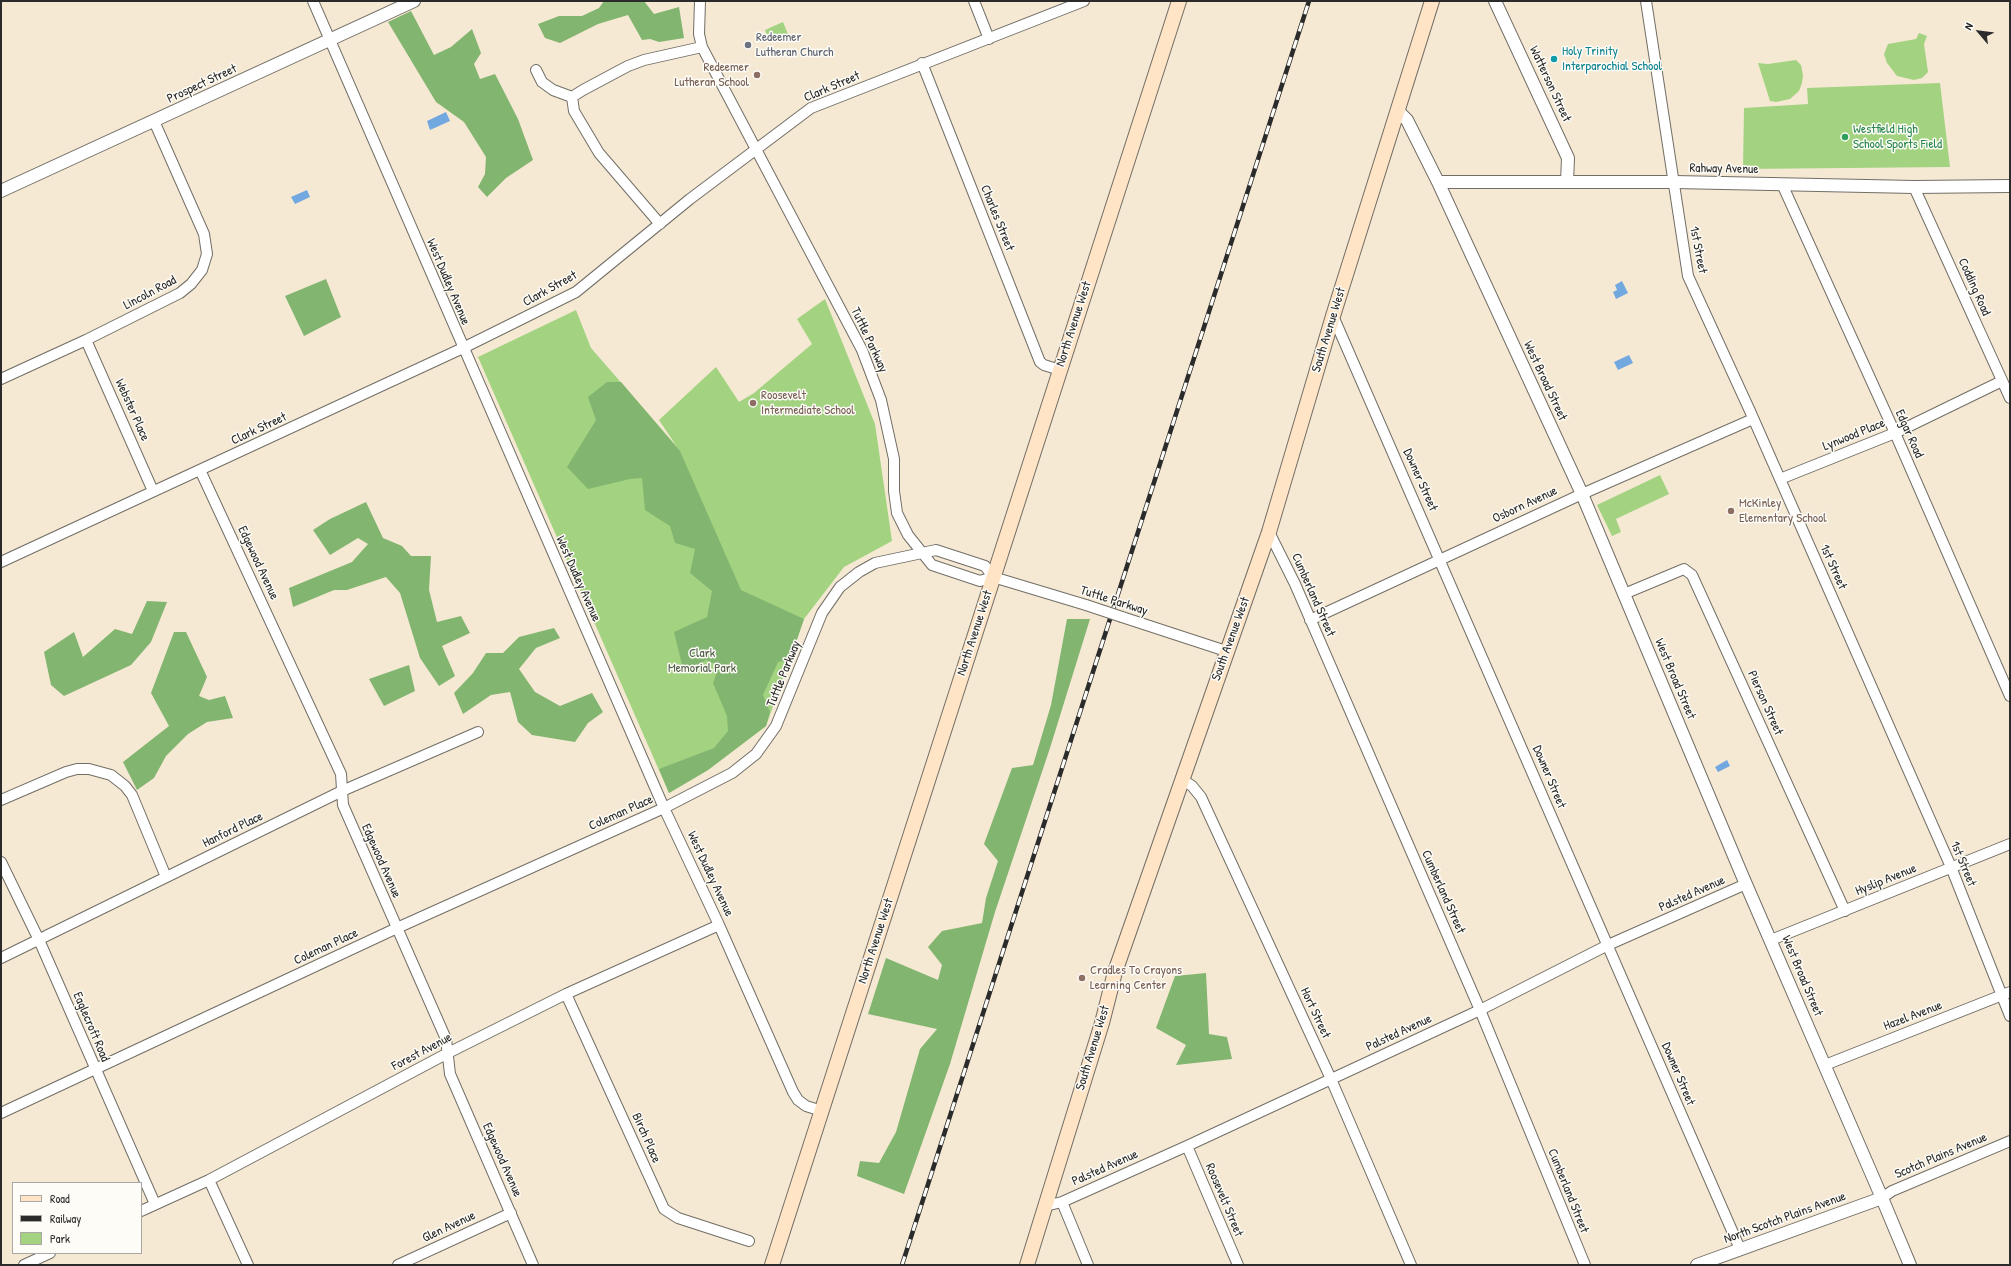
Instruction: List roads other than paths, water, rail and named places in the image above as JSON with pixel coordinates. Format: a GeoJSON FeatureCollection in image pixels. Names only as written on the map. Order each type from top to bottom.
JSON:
{"type":"FeatureCollection","features":[{"type":"Feature","properties":{"kind":"main road","name":"North Avenue West"},"geometry":{"type":"LineString","coordinates":[[772,1265],[1178,2]]}},
{"type":"Feature","properties":{"kind":"main road","name":"South Avenue West"},"geometry":{"type":"LineString","coordinates":[[1027,1265],[1102,1023],[1116,972],[1226,651],[1269,532],[1333,316],[1398,111],[1430,4]]}},
{"type":"Feature","properties":{"kind":"street","name":"West Dudley Avenue"},"geometry":{"type":"LineString","coordinates":[[313,1],[664,808],[719,924],[798,1100],[806,1106],[822,1111]]}},
{"type":"Feature","properties":{"kind":"street","name":"Prospect Street"},"geometry":{"type":"LineString","coordinates":[[1,191],[414,1]]}},
{"type":"Feature","properties":{"kind":"street"},"geometry":{"type":"LineString","coordinates":[[572,97],[582,90],[628,66],[644,60],[702,47],[699,34],[700,1]]}},
{"type":"Feature","properties":{"kind":"street"},"geometry":{"type":"LineString","coordinates":[[974,1],[989,39]]}},
{"type":"Feature","properties":{"kind":"street","name":"Clark Street"},"geometry":{"type":"LineString","coordinates":[[1,562],[463,348],[576,292],[756,148],[811,108],[1084,1]]}},
{"type":"Feature","properties":{"kind":"street","name":"Watterson Street"},"geometry":{"type":"LineString","coordinates":[[1495,1],[1568,158],[1567,182]]}},
{"type":"Feature","properties":{"kind":"street","name":"1st Street"},"geometry":{"type":"LineString","coordinates":[[1646,1],[1675,182],[1676,205],[1688,276],[1753,419],[2006,993],[2010,1016]]}},
{"type":"Feature","properties":{"kind":"street","name":"Tuttle Parkway"},"geometry":{"type":"LineString","coordinates":[[702,47],[862,350],[882,400],[889,429],[894,459],[896,513],[908,535],[932,565],[980,581],[993,577],[1086,605],[1226,651]]}},
{"type":"Feature","properties":{"kind":"street","name":"Charles Street"},"geometry":{"type":"LineString","coordinates":[[922,64],[1040,362],[1044,365],[1060,370]]}},
{"type":"Feature","properties":{"kind":"street"},"geometry":{"type":"LineString","coordinates":[[536,70],[542,82],[553,90],[572,97]]}},
{"type":"Feature","properties":{"kind":"street"},"geometry":{"type":"LineString","coordinates":[[572,97],[574,111],[599,154],[660,224]]}},
{"type":"Feature","properties":{"kind":"street","name":"West Broad Street"},"geometry":{"type":"LineString","coordinates":[[1398,111],[1407,120],[1438,182],[1582,494],[1746,884],[1910,1265]]}},
{"type":"Feature","properties":{"kind":"street","name":"Lincoln Road"},"geometry":{"type":"LineString","coordinates":[[1,379],[86,340],[180,293],[191,284],[205,265],[208,254],[204,234],[154,121]]}},
{"type":"Feature","properties":{"kind":"street","name":"Rahway Avenue"},"geometry":{"type":"LineString","coordinates":[[1438,182],[1675,182],[1914,187],[2010,186]]}},
{"type":"Feature","properties":{"kind":"street","name":"Edgar Road"},"geometry":{"type":"LineString","coordinates":[[1782,184],[1895,433],[2010,696]]}},
{"type":"Feature","properties":{"kind":"street","name":"Codding Road"},"geometry":{"type":"LineString","coordinates":[[1914,187],[2010,398]]}},
{"type":"Feature","properties":{"kind":"street","name":"Downer Street"},"geometry":{"type":"LineString","coordinates":[[1333,316],[1440,558],[1740,1249]]}},
{"type":"Feature","properties":{"kind":"street","name":"Webster Place"},"geometry":{"type":"LineString","coordinates":[[86,340],[153,491]]}},
{"type":"Feature","properties":{"kind":"street","name":"Lynwood Place"},"geometry":{"type":"LineString","coordinates":[[1780,480],[1895,433],[2002,381]]}},
{"type":"Feature","properties":{"kind":"street","name":"Osborn Avenue"},"geometry":{"type":"LineString","coordinates":[[1310,620],[1440,558],[1753,419]]}},
{"type":"Feature","properties":{"kind":"street","name":"Edgewood Avenue"},"geometry":{"type":"LineString","coordinates":[[200,470],[341,774],[343,805],[446,1039],[450,1074],[533,1265]]}},
{"type":"Feature","properties":{"kind":"street","name":"Cumberland Street"},"geometry":{"type":"LineString","coordinates":[[1269,532],[1310,620],[1480,1010],[1585,1265]]}},
{"type":"Feature","properties":{"kind":"street","name":"Tuttle Parkway"},"geometry":{"type":"LineString","coordinates":[[664,808],[732,773],[756,754],[776,726],[822,614],[840,587],[860,572],[875,563],[936,550],[985,566],[993,577]]}},
{"type":"Feature","properties":{"kind":"street","name":"Pierson Street"},"geometry":{"type":"LineString","coordinates":[[1624,594],[1684,569],[1692,575],[1845,911]]}},
{"type":"Feature","properties":{"kind":"street","name":"Hanford Place"},"geometry":{"type":"LineString","coordinates":[[1,958],[342,791],[478,732]]}},
{"type":"Feature","properties":{"kind":"street"},"geometry":{"type":"LineString","coordinates":[[1,800],[66,772],[77,769],[94,770],[111,775],[125,786],[132,795],[166,877]]}},
{"type":"Feature","properties":{"kind":"street","name":"Hort Street"},"geometry":{"type":"LineString","coordinates":[[1183,780],[1192,786],[1201,797],[1330,1079],[1412,1265]]}},
{"type":"Feature","properties":{"kind":"street","name":"Coleman Place"},"geometry":{"type":"LineString","coordinates":[[1,1113],[96,1070],[397,928],[664,808]]}},
{"type":"Feature","properties":{"kind":"street","name":"Hyslip Avenue"},"geometry":{"type":"LineString","coordinates":[[1771,940],[2010,844]]}},
{"type":"Feature","properties":{"kind":"street","name":"Eaglecroft Road"},"geometry":{"type":"LineString","coordinates":[[1,862],[39,940],[155,1204]]}},
{"type":"Feature","properties":{"kind":"street","name":"Palsted Avenue"},"geometry":{"type":"LineString","coordinates":[[1045,1206],[1062,1202],[1187,1146],[1480,1010],[1608,945],[1746,884]]}},
{"type":"Feature","properties":{"kind":"street","name":"Forest Avenue"},"geometry":{"type":"LineString","coordinates":[[142,1210],[209,1180],[448,1053],[566,994],[719,924]]}},
{"type":"Feature","properties":{"kind":"street","name":"Hazel Avenue"},"geometry":{"type":"LineString","coordinates":[[1825,1065],[2006,993]]}},
{"type":"Feature","properties":{"kind":"street","name":"Birch Place"},"geometry":{"type":"LineString","coordinates":[[566,994],[664,1209],[678,1218],[750,1241]]}},
{"type":"Feature","properties":{"kind":"street","name":"Scotch Plains Avenue"},"geometry":{"type":"LineString","coordinates":[[1882,1198],[1892,1191],[2010,1141]]}},
{"type":"Feature","properties":{"kind":"street","name":"Roosevelt Street"},"geometry":{"type":"LineString","coordinates":[[1187,1146],[1238,1265]]}},
{"type":"Feature","properties":{"kind":"street"},"geometry":{"type":"LineString","coordinates":[[209,1180],[248,1265]]}},
{"type":"Feature","properties":{"kind":"street","name":"North Scotch Plains Avenue"},"geometry":{"type":"LineString","coordinates":[[1697,1265],[1882,1198]]}},
{"type":"Feature","properties":{"kind":"street"},"geometry":{"type":"LineString","coordinates":[[1062,1202],[1088,1265]]}},
{"type":"Feature","properties":{"kind":"street","name":"Glen Avenue"},"geometry":{"type":"LineString","coordinates":[[398,1265],[511,1213]]}},
{"type":"Feature","properties":{"kind":"street"},"geometry":{"type":"LineString","coordinates":[[28,1264],[48,1254]]}},
{"type":"Feature","properties":{"kind":"water"},"geometry":{"type":"Polygon","coordinates":[[[446,112],[450,121],[430,130],[427,121],[446,112]]]}},
{"type":"Feature","properties":{"kind":"water"},"geometry":{"type":"Polygon","coordinates":[[[307,190],[310,197],[295,204],[291,197],[307,190]]]}},
{"type":"Feature","properties":{"kind":"water"},"geometry":{"type":"Polygon","coordinates":[[[1622,281],[1628,293],[1616,299],[1613,292],[1617,290],[1615,285],[1622,281]]]}},
{"type":"Feature","properties":{"kind":"water"},"geometry":{"type":"Polygon","coordinates":[[[1629,355],[1633,363],[1618,370],[1614,362],[1629,355]]]}},
{"type":"Feature","properties":{"kind":"water"},"geometry":{"type":"Polygon","coordinates":[[[1727,760],[1730,766],[1718,772],[1715,767],[1727,760]]]}},
{"type":"Feature","properties":{"kind":"railway"},"geometry":{"type":"LineString","coordinates":[[902,1265],[1309,1]]}},
{"type":"Feature","properties":{"kind":"place","name":"Redeemer Lutheran Church"},"geometry":{"type":"Point","coordinates":[748,45]}},
{"type":"Feature","properties":{"kind":"place","name":"Holy Trinity Interparochial School"},"geometry":{"type":"Point","coordinates":[1554,59]}},
{"type":"Feature","properties":{"kind":"place","name":"Redeemer Lutheran School"},"geometry":{"type":"Point","coordinates":[757,75]}},
{"type":"Feature","properties":{"kind":"place","name":"Westfield High School Sports Field"},"geometry":{"type":"Point","coordinates":[1845,137]}},
{"type":"Feature","properties":{"kind":"place","name":"Roosevelt Intermediate School"},"geometry":{"type":"Point","coordinates":[753,403]}},
{"type":"Feature","properties":{"kind":"place","name":"McKinley Elementary School"},"geometry":{"type":"Point","coordinates":[1731,511]}},
{"type":"Feature","properties":{"kind":"place","name":"Cradles To Crayons Learning Center"},"geometry":{"type":"Point","coordinates":[1082,978]}},
{"type":"Feature","properties":{"kind":"park label","name":"Clark Memorial Park"},"geometry":{"type":"Point","coordinates":[702,662]}}]}
